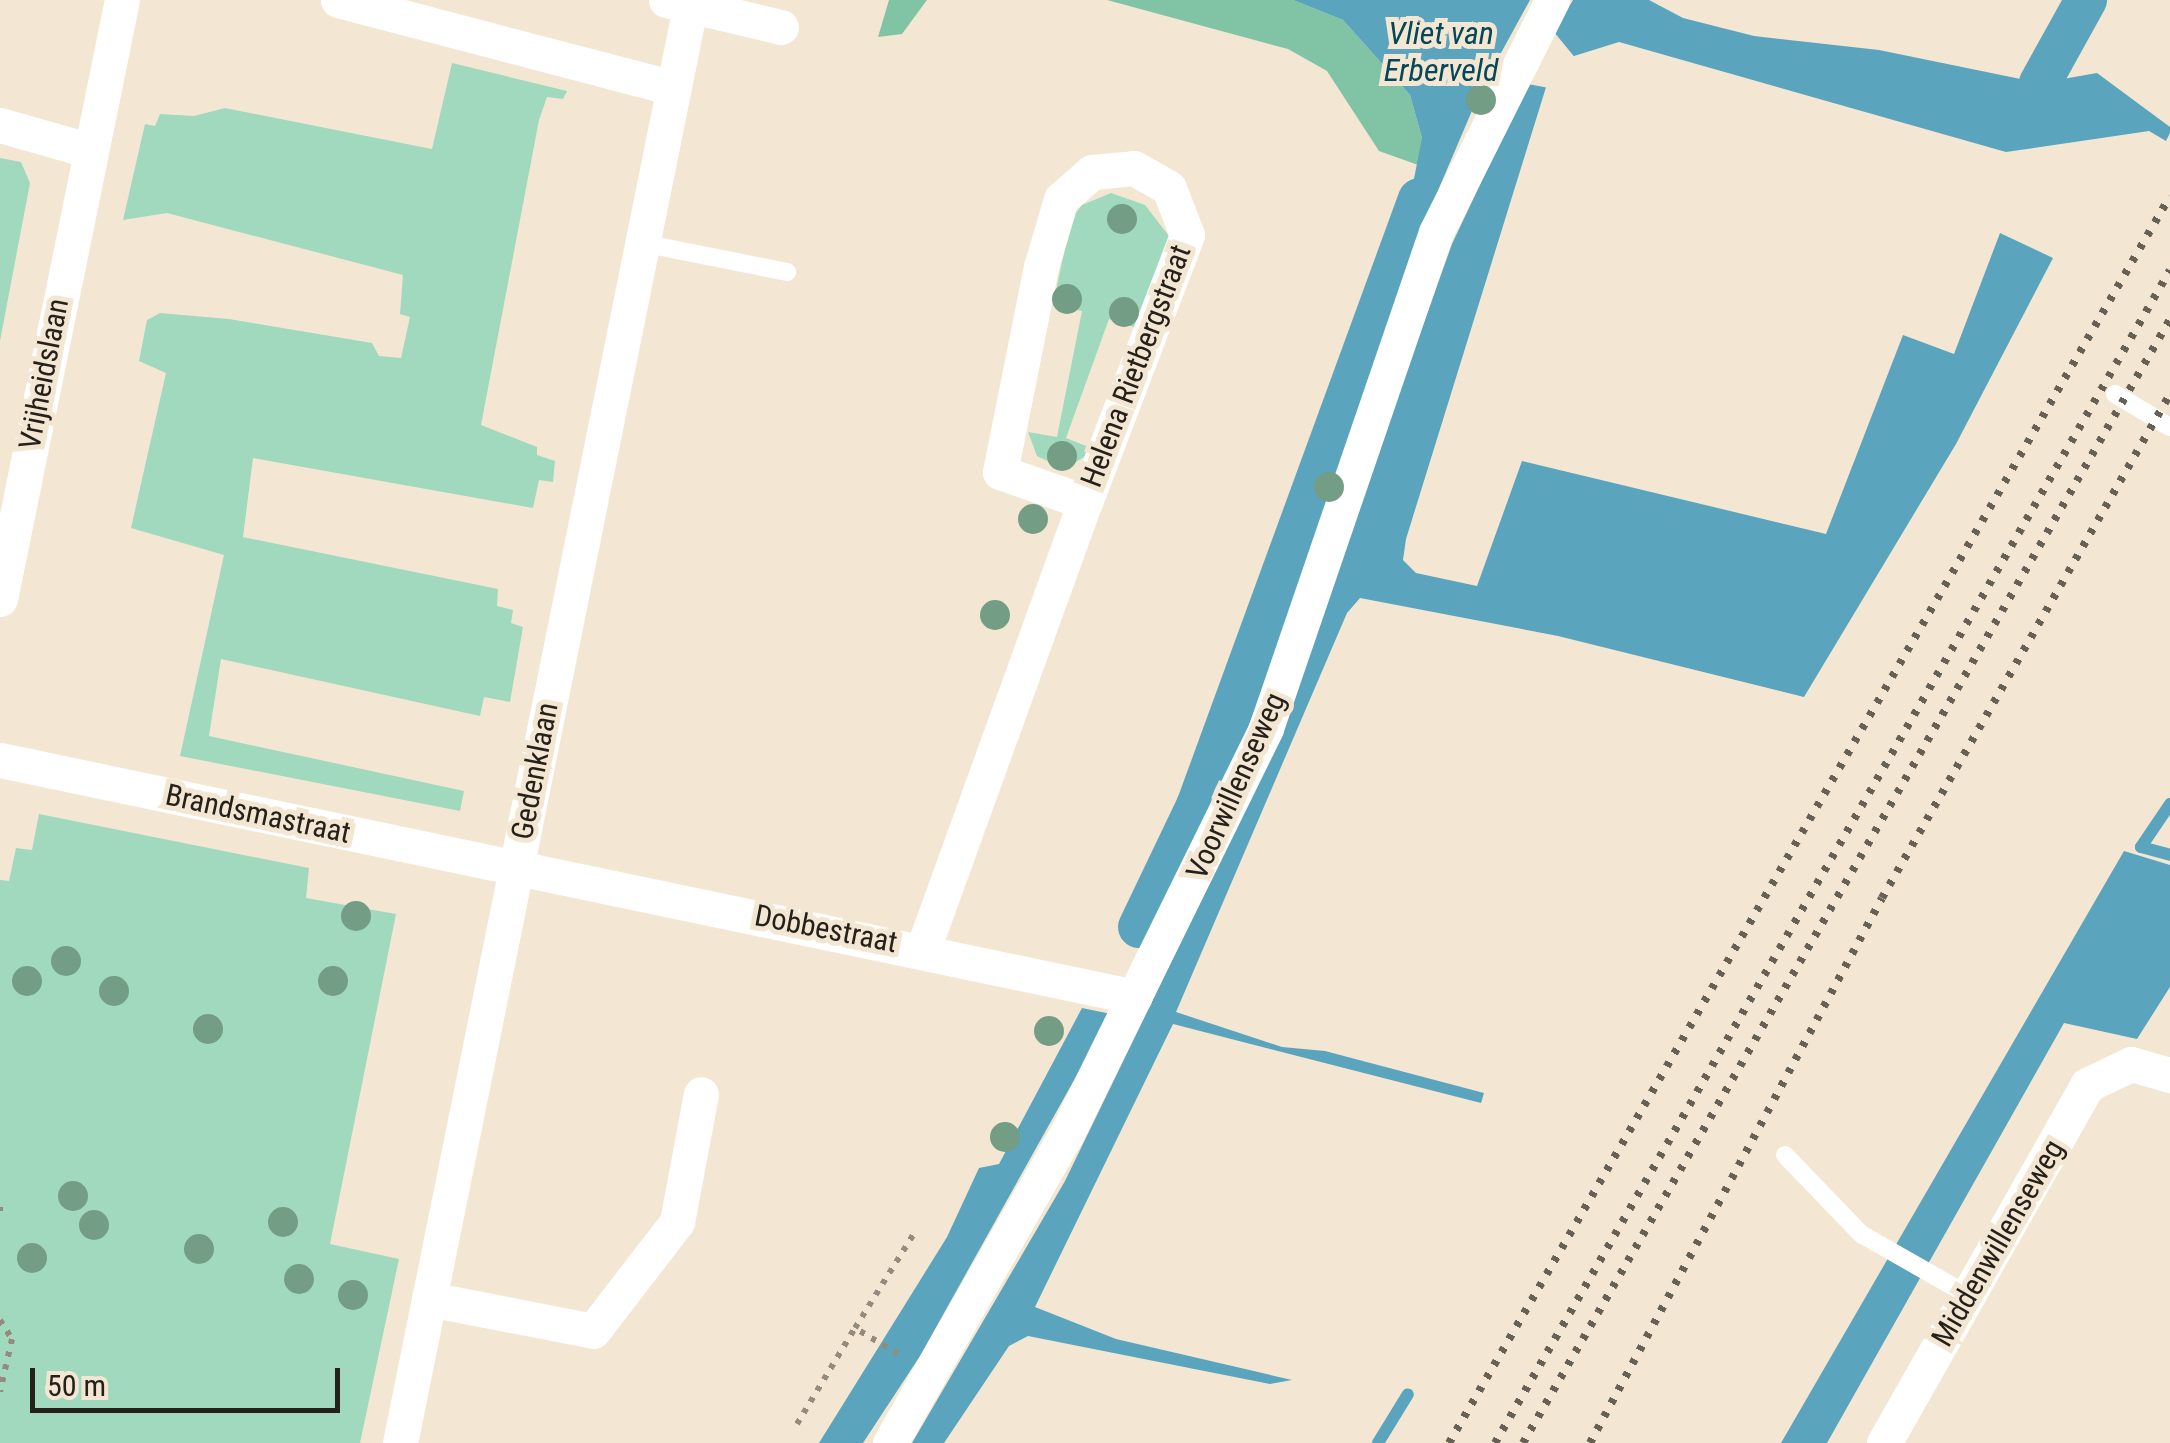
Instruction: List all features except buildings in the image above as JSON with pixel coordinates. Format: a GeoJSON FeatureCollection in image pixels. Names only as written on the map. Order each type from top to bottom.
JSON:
{"type":"FeatureCollection","features":[{"type":"Feature","properties":{"kind":"street","name":"Vrijheidslaan"},"geometry":{"type":"LineString","coordinates":[[0,599],[88,150],[122,0]]}},
{"type":"Feature","properties":{"kind":"street"},"geometry":{"type":"LineString","coordinates":[[338,0],[673,88]]}},
{"type":"Feature","properties":{"kind":"street","name":"Voorwillenseweg"},"geometry":{"type":"LineString","coordinates":[[890,1443],[1058,1150],[1266,728],[1436,232],[1552,0]]}},
{"type":"Feature","properties":{"kind":"street"},"geometry":{"type":"LineString","coordinates":[[678,3],[781,27]]}},
{"type":"Feature","properties":{"kind":"street","name":"Gedenklaan"},"geometry":{"type":"LineString","coordinates":[[400,1443],[673,88],[678,3]]}},
{"type":"Feature","properties":{"kind":"street"},"geometry":{"type":"LineString","coordinates":[[0,125],[88,150]]}},
{"type":"Feature","properties":{"kind":"street","name":"Helena Rietbergstraat"},"geometry":{"type":"LineString","coordinates":[[923,949],[1085,502],[1187,235],[1169,188],[1134,168],[1092,172],[1061,199],[1000,472],[1085,502]]}},
{"type":"Feature","properties":{"kind":"street","name":"Brandsmastraat"},"geometry":{"type":"LineString","coordinates":[[0,760],[515,868]]}},
{"type":"Feature","properties":{"kind":"street","name":"Dobbestraat"},"geometry":{"type":"LineString","coordinates":[[515,868],[923,949],[1135,997]]}},
{"type":"Feature","properties":{"kind":"street","name":"Middenwillenseweg"},"geometry":{"type":"LineString","coordinates":[[1884,1443],[2087,1085],[2131,1064],[2170,1075]]}},
{"type":"Feature","properties":{"kind":"street"},"geometry":{"type":"LineString","coordinates":[[429,1299],[593,1330],[676,1222],[701,1094]]}},
{"type":"Feature","properties":{"kind":"lane"},"geometry":{"type":"LineString","coordinates":[[642,243],[787,272]]}},
{"type":"Feature","properties":{"kind":"lane"},"geometry":{"type":"LineString","coordinates":[[2115,394],[2170,427]]}},
{"type":"Feature","properties":{"kind":"lane"},"geometry":{"type":"LineString","coordinates":[[1785,1155],[1884,1250],[1968,1295]]}},
{"type":"Feature","properties":{"kind":"path"},"geometry":{"type":"LineString","coordinates":[[797,1424],[915,1232]]}},
{"type":"Feature","properties":{"kind":"path"},"geometry":{"type":"LineString","coordinates":[[0,1320],[12,1339],[0,1392]]}},
{"type":"Feature","properties":{"kind":"path"},"geometry":{"type":"LineString","coordinates":[[855,1328],[876,1340]]}},
{"type":"Feature","properties":{"kind":"green space"},"geometry":{"type":"Polygon","coordinates":[[[889,0],[927,0],[902,34],[878,37],[889,0]]]}},
{"type":"Feature","properties":{"kind":"green space"},"geometry":{"type":"Polygon","coordinates":[[[1107,0],[1293,0],[1343,20],[1410,95],[1422,138],[1421,166],[1379,151],[1327,71],[1288,49],[1107,0]]]}},
{"type":"Feature","properties":{"kind":"green space"},"geometry":{"type":"Polygon","coordinates":[[[452,63],[567,91],[563,99],[547,97],[539,120],[481,425],[537,447],[537,455],[555,461],[553,482],[539,480],[533,508],[253,458],[243,537],[498,589],[497,606],[513,610],[511,623],[523,627],[510,702],[484,697],[480,716],[221,659],[209,736],[464,791],[460,811],[180,756],[224,555],[131,528],[166,373],[139,361],[147,320],[160,313],[229,319],[372,343],[379,356],[401,358],[410,317],[400,314],[403,275],[167,213],[123,220],[145,124],[155,126],[160,114],[194,116],[225,108],[432,149],[452,63]]]}},
{"type":"Feature","properties":{"kind":"green space"},"geometry":{"type":"Polygon","coordinates":[[[0,158],[21,162],[30,183],[0,341],[0,158]]]}},
{"type":"Feature","properties":{"kind":"green space"},"geometry":{"type":"Polygon","coordinates":[[[1111,193],[1145,205],[1172,240],[1140,329],[1109,319],[1066,438],[1096,450],[1064,469],[1037,456],[1028,432],[1057,437],[1082,311],[1053,305],[1071,219],[1082,205],[1111,193]]]}},
{"type":"Feature","properties":{"kind":"green space"},"geometry":{"type":"Polygon","coordinates":[[[39,814],[309,868],[306,898],[396,914],[330,1244],[399,1259],[360,1443],[0,1443],[0,880],[9,881],[16,848],[32,850],[39,814]]]}},
{"type":"Feature","properties":{"kind":"water","name":"Vliet van Erberveld"},"geometry":{"type":"Polygon","coordinates":[[[1293,0],[1649,0],[1683,18],[1754,36],[1879,50],[2040,83],[2097,73],[2170,127],[2170,133],[2166,141],[2149,131],[2006,152],[1619,42],[1574,56],[1547,84],[1406,539],[1403,560],[1416,573],[1477,586],[1522,461],[1826,534],[1903,335],[1954,354],[2000,233],[2053,258],[1956,444],[1804,697],[1558,636],[1360,598],[1347,613],[1176,1012],[1282,1047],[1325,1051],[1484,1093],[1481,1103],[1173,1024],[1035,1307],[1116,1339],[1292,1380],[1270,1384],[1028,1336],[1009,1346],[944,1443],[912,1443],[1065,1181],[1262,775],[1452,244],[1528,83],[1497,52],[1431,207],[1411,194],[1422,138],[1410,95],[1343,20],[1293,0]]]}},
{"type":"Feature","properties":{"kind":"water"},"geometry":{"type":"Polygon","coordinates":[[[2124,851],[2170,865],[2170,987],[2137,1039],[2064,1023],[1827,1443],[1781,1443],[2124,851]]]}},
{"type":"Feature","properties":{"kind":"water"},"geometry":{"type":"Polygon","coordinates":[[[1082,1008],[1111,1014],[920,1356],[863,1443],[819,1443],[947,1237],[979,1168],[999,1164],[1082,1008]]]}},
{"type":"Feature","properties":{"kind":"pier"},"geometry":{"type":"Polygon","coordinates":[[[1530,0],[1573,0],[1554,32],[1577,60],[1549,88],[1522,83],[1499,60],[1484,84],[1530,0]]]}},
{"type":"Feature","properties":{"kind":"waterway"},"geometry":{"type":"LineString","coordinates":[[2040,83],[2086,0]]}},
{"type":"Feature","properties":{"kind":"waterway"},"geometry":{"type":"LineString","coordinates":[[1139,927],[1197,806],[1419,199]]}},
{"type":"Feature","properties":{"kind":"waterway"},"geometry":{"type":"LineString","coordinates":[[2170,804],[2141,847],[2170,855]]}},
{"type":"Feature","properties":{"kind":"waterway"},"geometry":{"type":"LineString","coordinates":[[1378,1443],[1408,1394]]}},
{"type":"Feature","properties":{"kind":"railway"},"geometry":{"type":"LineString","coordinates":[[1449,1443],[2170,196]]}},
{"type":"Feature","properties":{"kind":"railway"},"geometry":{"type":"LineString","coordinates":[[1495,1443],[2170,270]]}},
{"type":"Feature","properties":{"kind":"railway"},"geometry":{"type":"LineString","coordinates":[[1523,1443],[2170,319]]}},
{"type":"Feature","properties":{"kind":"railway"},"geometry":{"type":"LineString","coordinates":[[1590,1443],[1882,898],[2170,394]]}}]}
